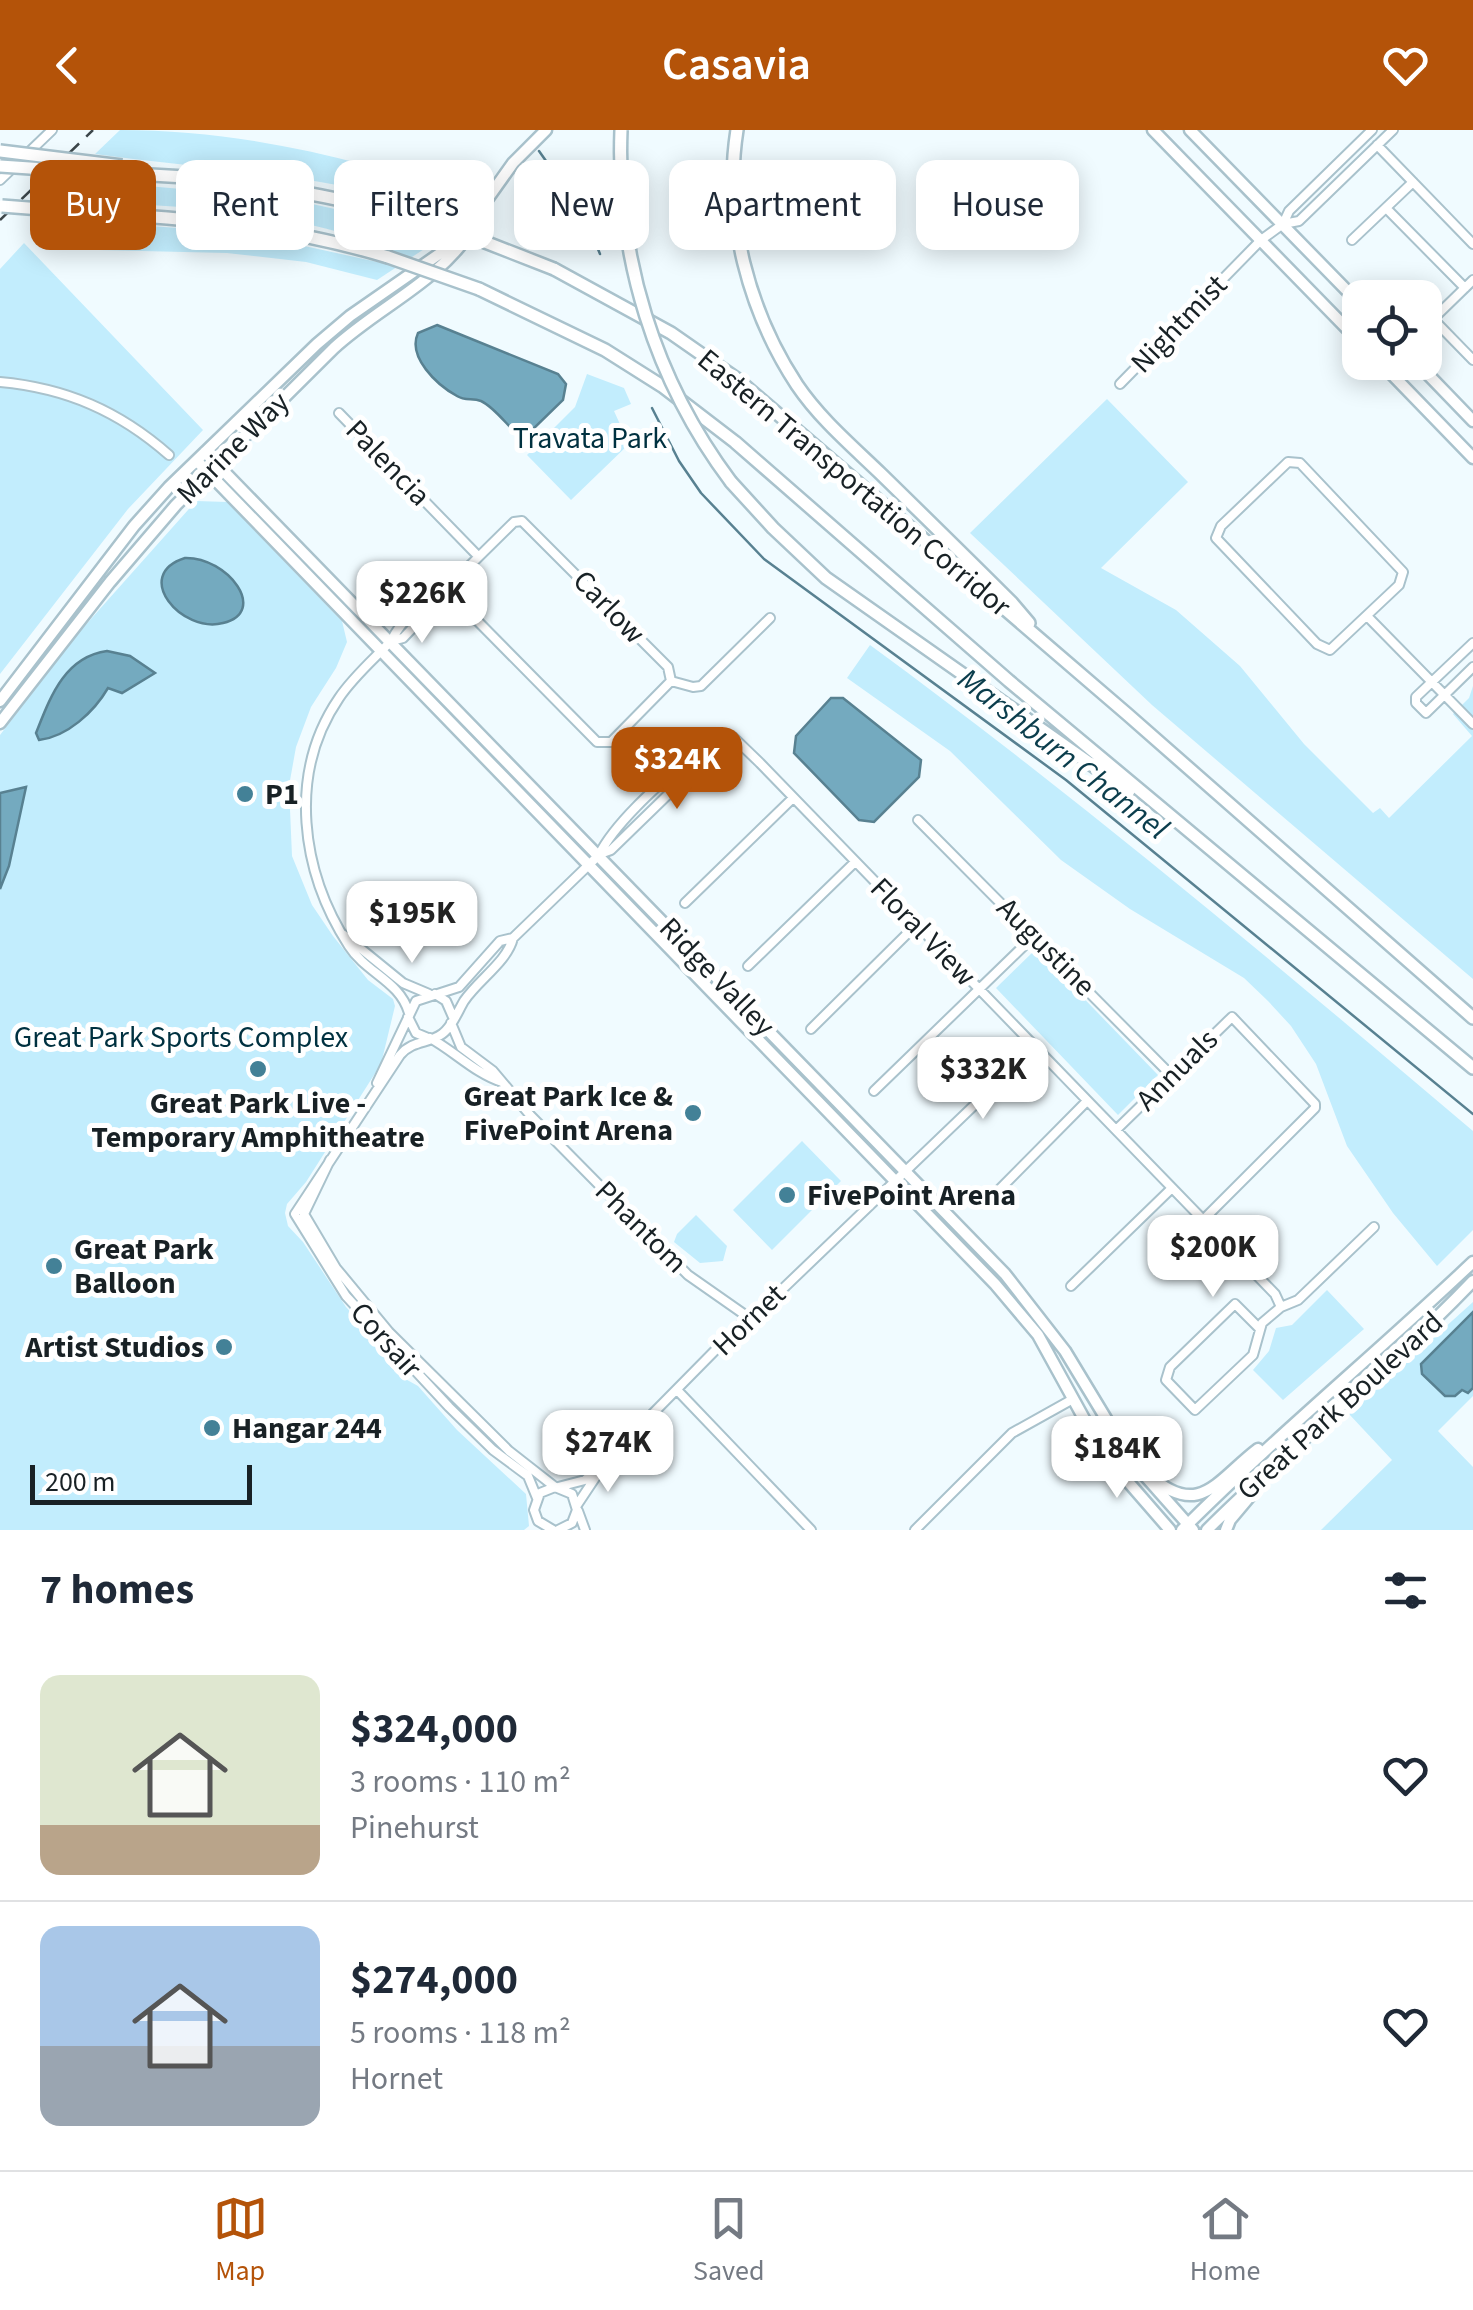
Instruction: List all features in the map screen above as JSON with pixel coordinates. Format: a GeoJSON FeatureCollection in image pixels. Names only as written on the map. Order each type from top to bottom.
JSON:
{"type":"FeatureCollection","features":[{"type":"Feature","properties":{"kind":"highway"},"geometry":{"type":"LineString","coordinates":[[622,130],[621,186],[626,236],[650,332],[681,404],[731,482],[826,578],[1193,837]]}},
{"type":"Feature","properties":{"kind":"highway"},"geometry":{"type":"LineString","coordinates":[[737,130],[734,191],[750,286],[765,326],[798,386],[819,414],[1012,602],[1048,646]]}},
{"type":"Feature","properties":{"kind":"highway"},"geometry":{"type":"LineString","coordinates":[[0,152],[53,160]]}},
{"type":"Feature","properties":{"kind":"highway"},"geometry":{"type":"LineString","coordinates":[[0,166],[30,167]]}},
{"type":"Feature","properties":{"kind":"highway","name":"Eastern Transportation Corridor"},"geometry":{"type":"LineString","coordinates":[[156,175],[308,193],[439,224],[554,269],[671,333],[737,379],[1473,1018]]}},
{"type":"Feature","properties":{"kind":"highway","name":"Eastern Transportation Corridor"},"geometry":{"type":"LineString","coordinates":[[1,206],[240,224],[318,238],[388,257],[479,289],[606,350],[702,416],[1193,837],[1473,1068]]}},
{"type":"Feature","properties":{"kind":"main road","name":"Marine Way"},"geometry":{"type":"LineString","coordinates":[[494,190],[513,163],[546,130]]}},
{"type":"Feature","properties":{"kind":"main road"},"geometry":{"type":"LineString","coordinates":[[1153,130],[1342,323]]}},
{"type":"Feature","properties":{"kind":"main road"},"geometry":{"type":"LineString","coordinates":[[1190,130],[1342,285]]}},
{"type":"Feature","properties":{"kind":"main road","name":"Marine Way"},"geometry":{"type":"LineString","coordinates":[[0,701],[134,526],[201,457],[336,327],[446,250]]}},
{"type":"Feature","properties":{"kind":"main road","name":"Marine Way"},"geometry":{"type":"LineString","coordinates":[[0,723],[141,544],[212,469],[355,330],[418,287],[457,250]]}},
{"type":"Feature","properties":{"kind":"main road"},"geometry":{"type":"LineString","coordinates":[[1397,380],[1473,458]]}},
{"type":"Feature","properties":{"kind":"main road"},"geometry":{"type":"LineString","coordinates":[[1433,380],[1473,422]]}},
{"type":"Feature","properties":{"kind":"main road","name":"Ridge Valley"},"geometry":{"type":"LineString","coordinates":[[201,457],[589,864],[900,1175],[1005,1274],[1065,1351],[1131,1460],[1188,1528]]}},
{"type":"Feature","properties":{"kind":"main road","name":"Ridge Valley"},"geometry":{"type":"LineString","coordinates":[[212,469],[391,641],[900,1175],[1038,1335],[1117,1469],[1170,1530]]}},
{"type":"Feature","properties":{"kind":"main road","name":"Great Park Boulevard"},"geometry":{"type":"LineString","coordinates":[[1188,1528],[1287,1428],[1473,1262]]}},
{"type":"Feature","properties":{"kind":"main road","name":"Great Park Boulevard"},"geometry":{"type":"LineString","coordinates":[[1207,1530],[1317,1425],[1409,1347],[1473,1281]]}},
{"type":"Feature","properties":{"kind":"main road"},"geometry":{"type":"LineString","coordinates":[[1226,1530],[1235,1512],[1317,1425]]}},
{"type":"Feature","properties":{"kind":"main road"},"geometry":{"type":"LineString","coordinates":[[1131,1460],[1160,1485],[1175,1494],[1192,1497],[1210,1490],[1287,1428]]}},
{"type":"Feature","properties":{"kind":"street"},"geometry":{"type":"LineString","coordinates":[[0,180],[52,130]]}},
{"type":"Feature","properties":{"kind":"street","name":"Nightmist"},"geometry":{"type":"LineString","coordinates":[[1283,224],[1288,210],[1372,130]]}},
{"type":"Feature","properties":{"kind":"street","name":"Nightmist"},"geometry":{"type":"LineString","coordinates":[[1120,384],[1261,240],[1283,224],[1299,221],[1393,130]]}},
{"type":"Feature","properties":{"kind":"street"},"geometry":{"type":"LineString","coordinates":[[1377,145],[1473,244]]}},
{"type":"Feature","properties":{"kind":"street"},"geometry":{"type":"LineString","coordinates":[[1352,240],[1413,182]]}},
{"type":"Feature","properties":{"kind":"street"},"geometry":{"type":"LineString","coordinates":[[1386,208],[1465,288]]}},
{"type":"Feature","properties":{"kind":"street"},"geometry":{"type":"LineString","coordinates":[[1473,280],[1433,319],[1473,360]]}},
{"type":"Feature","properties":{"kind":"street"},"geometry":{"type":"LineString","coordinates":[[0,382],[32,385],[86,400],[143,432],[168,455]]}},
{"type":"Feature","properties":{"kind":"street","name":"Palencia"},"geometry":{"type":"LineString","coordinates":[[339,413],[478,556]]}},
{"type":"Feature","properties":{"kind":"street"},"geometry":{"type":"LineString","coordinates":[[1288,462],[1300,463],[1403,572],[1399,585],[1367,616],[1339,644],[1330,650],[1322,648],[1216,538],[1222,526],[1288,462]]}},
{"type":"Feature","properties":{"kind":"street","name":"Carlow"},"geometry":{"type":"LineString","coordinates":[[391,641],[403,638],[514,522],[530,526],[668,667],[671,680]]}},
{"type":"Feature","properties":{"kind":"street"},"geometry":{"type":"LineString","coordinates":[[446,589],[597,742],[612,742],[671,680],[701,686],[770,618]]}},
{"type":"Feature","properties":{"kind":"street"},"geometry":{"type":"LineString","coordinates":[[1367,616],[1473,724]]}},
{"type":"Feature","properties":{"kind":"street"},"geometry":{"type":"LineString","coordinates":[[391,641],[351,682],[327,717],[317,742],[305,811],[311,861],[324,900],[349,946],[369,968],[399,989],[416,1033],[429,1038],[442,1035],[475,985],[510,950],[513,938]]}},
{"type":"Feature","properties":{"kind":"street"},"geometry":{"type":"LineString","coordinates":[[1473,643],[1416,697],[1416,702],[1426,713],[1473,667]]}},
{"type":"Feature","properties":{"kind":"street","name":"Floral View"},"geometry":{"type":"LineString","coordinates":[[598,855],[604,843],[650,795],[712,737],[733,736],[1275,1294],[1281,1308]]}},
{"type":"Feature","properties":{"kind":"street"},"geometry":{"type":"LineString","coordinates":[[684,903],[793,798]]}},
{"type":"Feature","properties":{"kind":"street","name":"Augustine"},"geometry":{"type":"LineString","coordinates":[[918,820],[1172,1076]]}},
{"type":"Feature","properties":{"kind":"street"},"geometry":{"type":"LineString","coordinates":[[408,1015],[416,1001],[459,987],[500,941],[513,938],[598,855]]}},
{"type":"Feature","properties":{"kind":"street"},"geometry":{"type":"LineString","coordinates":[[748,966],[855,862]]}},
{"type":"Feature","properties":{"kind":"street"},"geometry":{"type":"LineString","coordinates":[[811,1029],[916,925]]}},
{"type":"Feature","properties":{"kind":"street"},"geometry":{"type":"LineString","coordinates":[[344,935],[402,983],[446,1001],[452,1020]]}},
{"type":"Feature","properties":{"kind":"street"},"geometry":{"type":"LineString","coordinates":[[874,1091],[1035,935]]}},
{"type":"Feature","properties":{"kind":"street","name":"Corsair"},"geometry":{"type":"LineString","coordinates":[[366,1105],[400,1040],[408,1015]]}},
{"type":"Feature","properties":{"kind":"street","name":"Annuals"},"geometry":{"type":"LineString","coordinates":[[1116,1130],[1230,1017],[1280,1066],[1315,1104],[1313,1112],[1203,1220]]}},
{"type":"Feature","properties":{"kind":"street","name":"Phantom"},"geometry":{"type":"LineString","coordinates":[[452,1020],[461,1047],[502,1082],[688,1275],[748,1317]]}},
{"type":"Feature","properties":{"kind":"street","name":"Corsair"},"geometry":{"type":"LineString","coordinates":[[429,1038],[408,1045],[297,1207],[297,1221],[346,1296],[449,1407],[493,1450],[528,1476],[536,1498]]}},
{"type":"Feature","properties":{"kind":"street","name":"Phantom"},"geometry":{"type":"LineString","coordinates":[[429,1038],[488,1078],[502,1082]]}},
{"type":"Feature","properties":{"kind":"street","name":"Hornet"},"geometry":{"type":"LineString","coordinates":[[556,1487],[585,1480],[605,1462],[748,1317],[768,1303],[1035,1046]]}},
{"type":"Feature","properties":{"kind":"street"},"geometry":{"type":"LineString","coordinates":[[988,1200],[1087,1100]]}},
{"type":"Feature","properties":{"kind":"street","name":"Corsair"},"geometry":{"type":"LineString","coordinates":[[330,1160],[304,1214],[322,1248],[366,1307],[419,1363],[509,1451],[556,1487]]}},
{"type":"Feature","properties":{"kind":"street"},"geometry":{"type":"LineString","coordinates":[[1071,1286],[1172,1188]]}},
{"type":"Feature","properties":{"kind":"street"},"geometry":{"type":"LineString","coordinates":[[1260,1328],[1236,1304],[1170,1368],[1166,1380],[1195,1410],[1253,1355],[1260,1328],[1281,1308],[1298,1300],[1374,1227]]}},
{"type":"Feature","properties":{"kind":"street"},"geometry":{"type":"LineString","coordinates":[[995,1284],[1005,1274]]}},
{"type":"Feature","properties":{"kind":"street"},"geometry":{"type":"LineString","coordinates":[[678,1390],[811,1530]]}},
{"type":"Feature","properties":{"kind":"street"},"geometry":{"type":"LineString","coordinates":[[915,1530],[1012,1433],[1073,1399]]}},
{"type":"Feature","properties":{"kind":"street","name":"Hornet"},"geometry":{"type":"LineString","coordinates":[[577,1507],[605,1462]]}},
{"type":"Feature","properties":{"kind":"street"},"geometry":{"type":"LineString","coordinates":[[577,1507],[572,1523],[555,1530],[542,1526],[535,1516],[536,1498],[545,1489],[556,1487],[572,1494],[577,1507],[584,1530]]}},
{"type":"Feature","properties":{"kind":"green space"},"geometry":{"type":"Polygon","coordinates":[[[120,130],[166,131],[256,141],[344,160],[334,160],[334,185],[314,181],[314,160],[176,160],[176,164],[95,154],[120,130]]]}},
{"type":"Feature","properties":{"kind":"green space"},"geometry":{"type":"Polygon","coordinates":[[[156,187],[176,188],[176,207],[156,206],[156,187]]]}},
{"type":"Feature","properties":{"kind":"green space"},"geometry":{"type":"Polygon","coordinates":[[[314,204],[334,209],[334,231],[314,226],[314,204]]]}},
{"type":"Feature","properties":{"kind":"green space"},"geometry":{"type":"Polygon","coordinates":[[[156,226],[176,228],[176,250],[314,248],[382,263],[394,251],[423,250],[377,280],[306,262],[227,253],[99,250],[156,250],[156,226]]]}},
{"type":"Feature","properties":{"kind":"green space"},"geometry":{"type":"Polygon","coordinates":[[[24,243],[203,430],[128,509],[0,674],[0,269],[24,243]]]}},
{"type":"Feature","properties":{"kind":"green space","name":"Travata Park"},"geometry":{"type":"Polygon","coordinates":[[[587,374],[624,388],[631,404],[614,411],[629,444],[571,500],[527,455],[575,407],[587,374]]]}},
{"type":"Feature","properties":{"kind":"green space"},"geometry":{"type":"Polygon","coordinates":[[[1107,399],[1188,482],[1101,568],[1176,610],[1240,666],[1304,744],[1373,813],[1380,808],[1389,818],[1472,736],[1453,714],[1469,698],[1473,686],[1473,979],[1152,705],[970,533],[1107,399]]]}},
{"type":"Feature","properties":{"kind":"green space","name":"Great Park Sports Complex"},"geometry":{"type":"Polygon","coordinates":[[[196,501],[227,502],[342,621],[347,642],[311,707],[296,747],[289,786],[292,856],[312,905],[333,936],[368,980],[393,999],[395,1006],[381,1064],[306,1182],[287,1204],[288,1226],[346,1307],[385,1350],[387,1363],[418,1386],[457,1430],[526,1494],[529,1526],[524,1530],[0,1530],[0,735],[74,638],[196,501]]]}},
{"type":"Feature","properties":{"kind":"green space"},"geometry":{"type":"Polygon","coordinates":[[[870,645],[1101,822],[1473,1131],[1473,1230],[1437,1266],[1393,1213],[1347,1146],[1316,1064],[1291,1026],[1244,978],[1130,909],[1061,860],[950,751],[847,678],[870,645]]]}},
{"type":"Feature","properties":{"kind":"green space"},"geometry":{"type":"Polygon","coordinates":[[[1036,949],[1158,1075],[1118,1115],[996,988],[1036,949]]]}},
{"type":"Feature","properties":{"kind":"green space","name":"FivePoint Arena"},"geometry":{"type":"Polygon","coordinates":[[[802,1141],[841,1181],[772,1250],[733,1210],[802,1141]]]}},
{"type":"Feature","properties":{"kind":"green space"},"geometry":{"type":"Polygon","coordinates":[[[696,1215],[727,1246],[723,1261],[700,1263],[674,1242],[696,1215]]]}},
{"type":"Feature","properties":{"kind":"green space"},"geometry":{"type":"Polygon","coordinates":[[[1327,1290],[1364,1329],[1283,1400],[1253,1370],[1269,1351],[1276,1328],[1292,1325],[1327,1290]]]}},
{"type":"Feature","properties":{"kind":"green space"},"geometry":{"type":"Polygon","coordinates":[[[1473,1302],[1473,1396],[1438,1431],[1473,1467],[1473,1530],[1321,1530],[1392,1460],[1349,1414],[1473,1302]]]}},
{"type":"Feature","properties":{"kind":"shaded area"},"geometry":{"type":"Polygon","coordinates":[[[437,325],[558,374],[566,384],[563,400],[528,434],[517,434],[486,404],[457,396],[441,385],[420,361],[418,333],[437,325]]]}},
{"type":"Feature","properties":{"kind":"shaded area"},"geometry":{"type":"Polygon","coordinates":[[[185,558],[201,560],[228,575],[243,597],[243,608],[236,617],[207,624],[192,620],[168,601],[162,577],[169,566],[185,558]]]}},
{"type":"Feature","properties":{"kind":"shaded area"},"geometry":{"type":"Polygon","coordinates":[[[107,651],[130,656],[155,673],[122,693],[108,688],[79,722],[60,734],[39,740],[36,733],[47,706],[69,670],[92,655],[107,651]]]}},
{"type":"Feature","properties":{"kind":"shaded area"},"geometry":{"type":"Polygon","coordinates":[[[831,698],[843,698],[921,760],[919,777],[874,822],[859,820],[794,753],[796,736],[831,698]]]}},
{"type":"Feature","properties":{"kind":"shaded area"},"geometry":{"type":"Polygon","coordinates":[[[26,787],[9,866],[0,889],[0,793],[26,787]]]}},
{"type":"Feature","properties":{"kind":"shaded area"},"geometry":{"type":"Polygon","coordinates":[[[1473,1312],[1473,1388],[1468,1393],[1462,1390],[1455,1396],[1445,1396],[1422,1374],[1421,1364],[1473,1312]]]}},
{"type":"Feature","properties":{"kind":"waterway","name":"Marshburn Channel"},"geometry":{"type":"LineString","coordinates":[[539,151],[584,215],[600,254]]}},
{"type":"Feature","properties":{"kind":"waterway","name":"Marshburn Channel"},"geometry":{"type":"LineString","coordinates":[[652,408],[679,461],[701,493],[764,559],[1066,780],[1473,1114]]}},
{"type":"Feature","properties":{"kind":"railway"},"geometry":{"type":"LineString","coordinates":[[0,220],[93,130]]}},
{"type":"Feature","properties":{"kind":"place","name":"P1"},"geometry":{"type":"Point","coordinates":[245,794]}},
{"type":"Feature","properties":{"kind":"place","name":"Great Park Live - Temporary Amphitheatre"},"geometry":{"type":"Point","coordinates":[258,1069]}},
{"type":"Feature","properties":{"kind":"place","name":"Great Park Ice & FivePoint Arena"},"geometry":{"type":"Point","coordinates":[693,1113]}},
{"type":"Feature","properties":{"kind":"place","name":"FivePoint Arena"},"geometry":{"type":"Point","coordinates":[787,1195]}},
{"type":"Feature","properties":{"kind":"place","name":"Great Park Balloon"},"geometry":{"type":"Point","coordinates":[54,1266]}},
{"type":"Feature","properties":{"kind":"place","name":"Artist Studios"},"geometry":{"type":"Point","coordinates":[224,1347]}},
{"type":"Feature","properties":{"kind":"place","name":"Hangar 244"},"geometry":{"type":"Point","coordinates":[212,1428]}}]}
